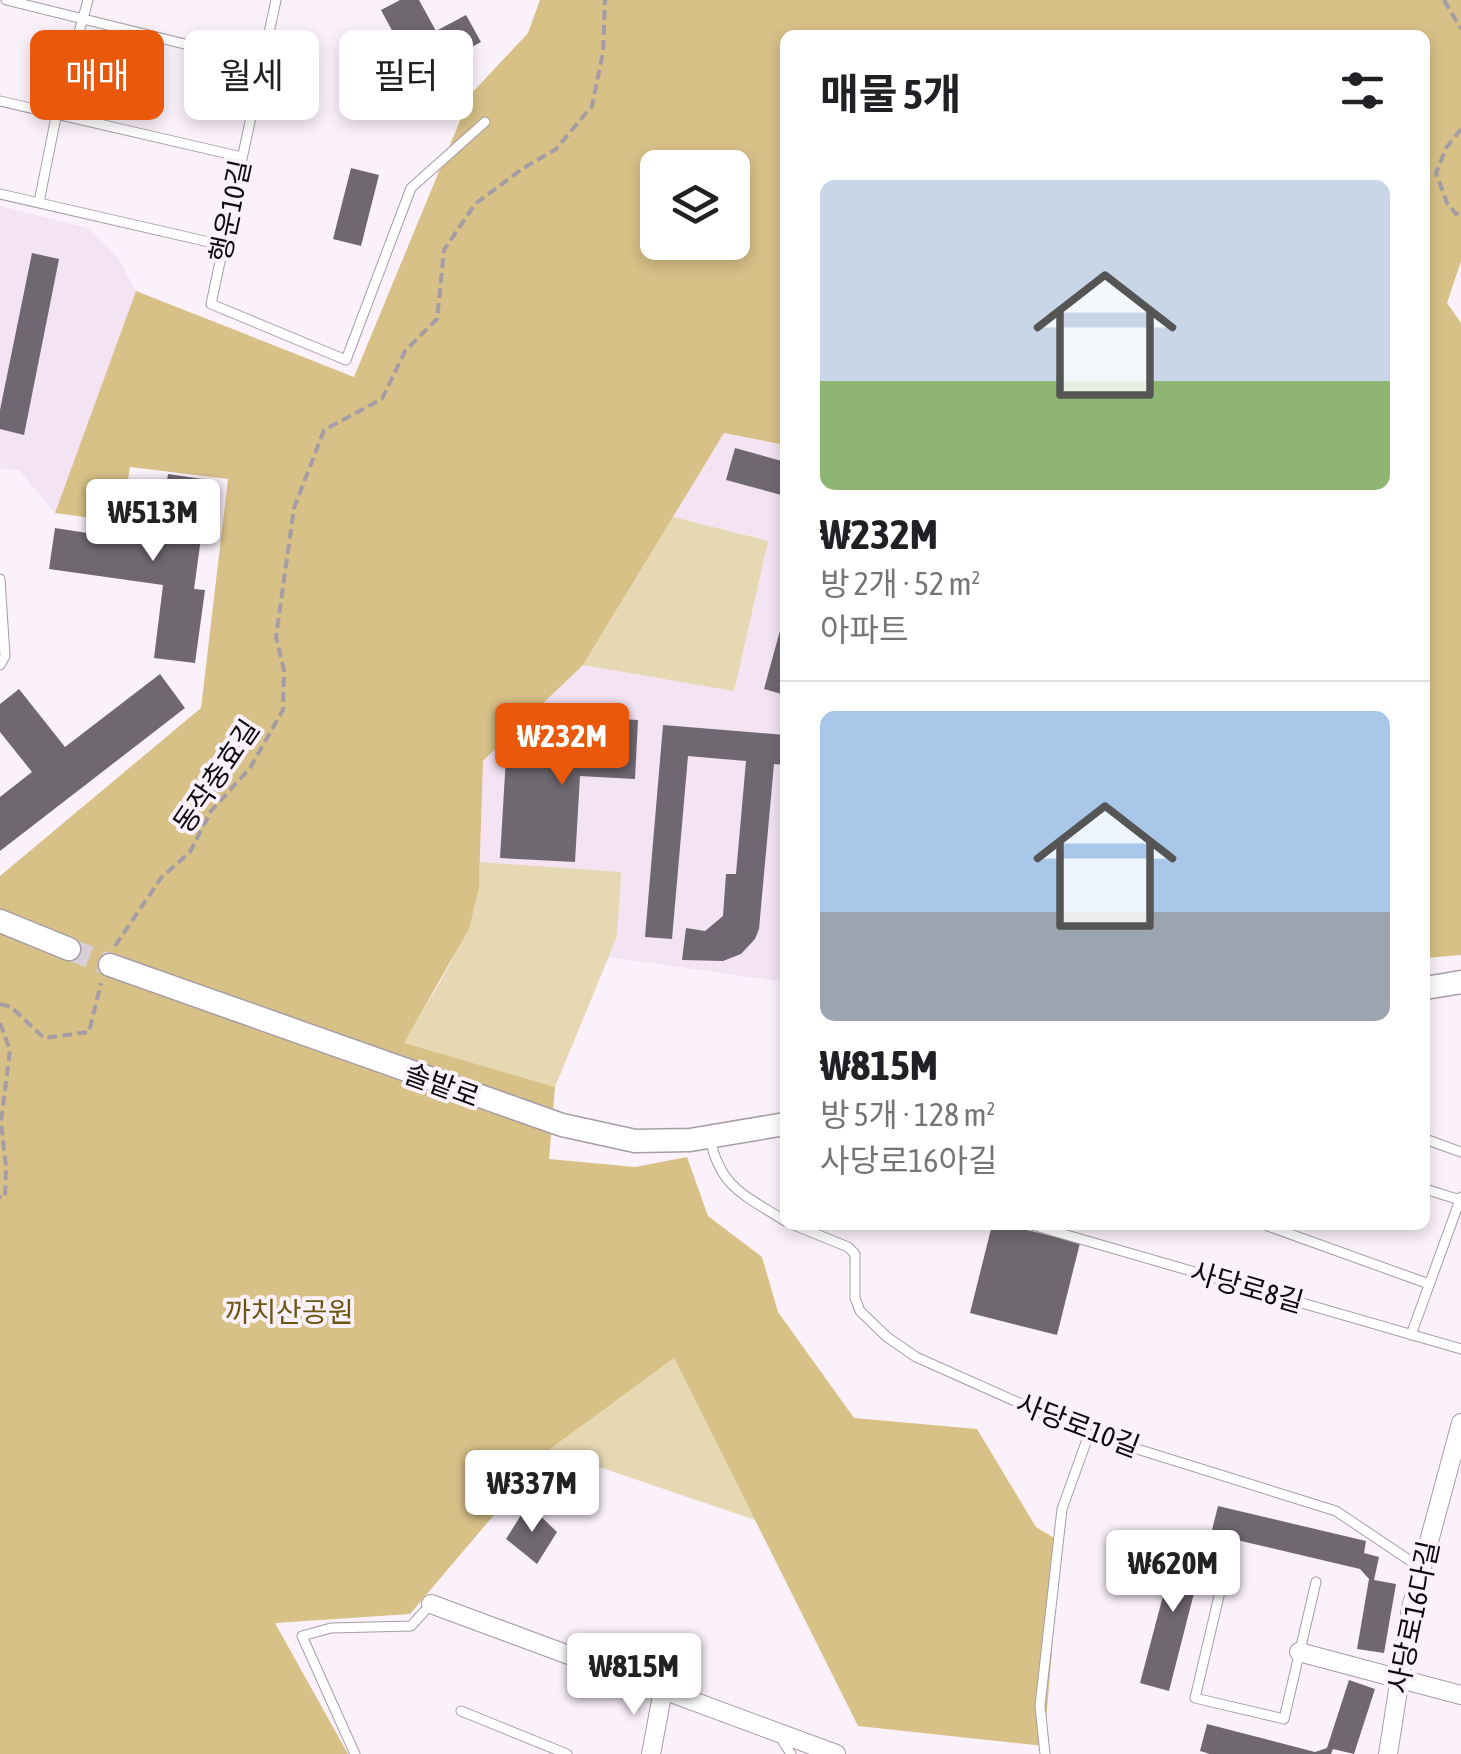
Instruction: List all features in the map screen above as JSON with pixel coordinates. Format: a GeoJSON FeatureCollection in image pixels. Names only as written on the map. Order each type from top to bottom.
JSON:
{"type":"FeatureCollection","features":[{"type":"Feature","properties":{"kind":"street"},"geometry":{"type":"LineString","coordinates":[[0,921],[68,949]]}},
{"type":"Feature","properties":{"kind":"street","name":"솔밭로"},"geometry":{"type":"LineString","coordinates":[[109,964],[562,1125],[635,1141],[710,1137],[780,1125]]}},
{"type":"Feature","properties":{"kind":"street"},"geometry":{"type":"LineString","coordinates":[[1430,987],[1461,982]]}},
{"type":"Feature","properties":{"kind":"street","name":"사당로16다길"},"geometry":{"type":"LineString","coordinates":[[1388,1754],[1398,1678],[1422,1568],[1461,1423]]}},
{"type":"Feature","properties":{"kind":"street"},"geometry":{"type":"LineString","coordinates":[[431,1604],[836,1754]]}},
{"type":"Feature","properties":{"kind":"street"},"geometry":{"type":"LineString","coordinates":[[1299,1652],[1461,1694]]}},
{"type":"Feature","properties":{"kind":"street"},"geometry":{"type":"LineString","coordinates":[[651,1754],[663,1690]]}},
{"type":"Feature","properties":{"kind":"lane"},"geometry":{"type":"LineString","coordinates":[[6,0],[184,43]]}},
{"type":"Feature","properties":{"kind":"lane"},"geometry":{"type":"LineString","coordinates":[[81,30],[88,0]]}},
{"type":"Feature","properties":{"kind":"lane","name":"행운10길"},"geometry":{"type":"LineString","coordinates":[[269,30],[276,0]]}},
{"type":"Feature","properties":{"kind":"lane"},"geometry":{"type":"LineString","coordinates":[[0,101],[30,107]]}},
{"type":"Feature","properties":{"kind":"lane"},"geometry":{"type":"LineString","coordinates":[[38,202],[56,120]]}},
{"type":"Feature","properties":{"kind":"lane"},"geometry":{"type":"LineString","coordinates":[[91,120],[242,156]]}},
{"type":"Feature","properties":{"kind":"lane","name":"행운10길"},"geometry":{"type":"LineString","coordinates":[[250,120],[211,304],[346,360],[411,188],[485,122]]}},
{"type":"Feature","properties":{"kind":"lane"},"geometry":{"type":"LineString","coordinates":[[0,194],[222,245]]}},
{"type":"Feature","properties":{"kind":"lane"},"geometry":{"type":"LineString","coordinates":[[0,580],[5,656],[0,664]]}},
{"type":"Feature","properties":{"kind":"lane"},"geometry":{"type":"LineString","coordinates":[[710,1137],[717,1167],[732,1186],[780,1218]]}},
{"type":"Feature","properties":{"kind":"lane"},"geometry":{"type":"LineString","coordinates":[[1430,1141],[1461,1152]]}},
{"type":"Feature","properties":{"kind":"lane"},"geometry":{"type":"LineString","coordinates":[[1411,1334],[1460,1198],[1430,1190]]}},
{"type":"Feature","properties":{"kind":"lane","name":"사당로10길"},"geometry":{"type":"LineString","coordinates":[[806,1230],[848,1247],[854,1254],[855,1298],[860,1311],[916,1357],[1089,1434],[1336,1511],[1422,1568]]}},
{"type":"Feature","properties":{"kind":"lane","name":"사당로8길"},"geometry":{"type":"LineString","coordinates":[[1065,1230],[1461,1349]]}},
{"type":"Feature","properties":{"kind":"lane"},"geometry":{"type":"LineString","coordinates":[[1280,1230],[1429,1284]]}},
{"type":"Feature","properties":{"kind":"lane"},"geometry":{"type":"LineString","coordinates":[[1045,1754],[1040,1706],[1062,1510],[1089,1434]]}},
{"type":"Feature","properties":{"kind":"lane"},"geometry":{"type":"LineString","coordinates":[[1226,1562],[1195,1698],[1284,1719],[1316,1582]]}},
{"type":"Feature","properties":{"kind":"lane"},"geometry":{"type":"LineString","coordinates":[[355,1754],[302,1636],[330,1628],[411,1626],[431,1604]]}},
{"type":"Feature","properties":{"kind":"lane"},"geometry":{"type":"LineString","coordinates":[[461,1711],[567,1754]]}},
{"type":"Feature","properties":{"kind":"lane"},"geometry":{"type":"LineString","coordinates":[[778,1732],[790,1754]]}},
{"type":"Feature","properties":{"kind":"path","name":"동작충효길"},"geometry":{"type":"LineString","coordinates":[[0,1004],[11,1007],[44,1038],[89,1032],[109,964],[161,878],[190,852],[211,811],[250,768],[283,710],[284,670],[276,637],[294,508],[324,430],[382,399],[404,351],[437,320],[444,250],[475,204],[522,168],[556,149],[592,106],[602,52],[605,0]]}},
{"type":"Feature","properties":{"kind":"path"},"geometry":{"type":"LineString","coordinates":[[1444,0],[1461,29]]}},
{"type":"Feature","properties":{"kind":"path"},"geometry":{"type":"LineString","coordinates":[[1461,129],[1446,148],[1436,173],[1447,202],[1456,214],[1461,212]]}},
{"type":"Feature","properties":{"kind":"path"},"geometry":{"type":"LineString","coordinates":[[0,1023],[10,1050],[1,1122],[5,1197],[0,1197]]}},
{"type":"Feature","properties":{"kind":"shaded area"},"geometry":{"type":"Polygon","coordinates":[[[0,206],[87,228],[118,258],[136,291],[55,513],[19,470],[0,469],[0,206]]]}},
{"type":"Feature","properties":{"kind":"shaded area"},"geometry":{"type":"Polygon","coordinates":[[[724,433],[780,444],[780,981],[609,957],[555,1087],[469,929],[479,887],[483,762],[583,665],[724,433]]]}},
{"type":"Feature","properties":{"kind":"shaded area"},"geometry":{"type":"Polygon","coordinates":[[[673,517],[768,541],[734,691],[583,665],[673,517]]]}},
{"type":"Feature","properties":{"kind":"shaded area"},"geometry":{"type":"Polygon","coordinates":[[[480,862],[621,872],[617,936],[555,1087],[403,1044],[464,935],[478,887],[480,862]]]}},
{"type":"Feature","properties":{"kind":"shaded area"},"geometry":{"type":"Polygon","coordinates":[[[674,1358],[755,1520],[549,1450],[674,1358]]]}},
{"type":"Feature","properties":{"kind":"green space","name":"까치산공원"},"geometry":{"type":"Polygon","coordinates":[[[540,0],[1461,0],[1461,261],[1447,303],[1461,323],[1461,955],[1430,958],[1430,30],[780,30],[780,444],[724,433],[583,665],[483,761],[479,887],[469,929],[404,1043],[555,1087],[549,1159],[635,1167],[687,1157],[708,1216],[762,1257],[778,1312],[854,1418],[977,1429],[1036,1527],[1061,1542],[1044,1746],[858,1726],[674,1358],[549,1450],[410,1614],[275,1623],[348,1754],[0,1754],[0,876],[201,708],[228,479],[130,467],[121,522],[55,513],[136,291],[354,377],[460,120],[473,120],[473,92],[528,33],[540,0]]]}},
{"type":"Feature","properties":{"kind":"building"},"geometry":{"type":"Polygon","coordinates":[[[400,0],[419,0],[435,30],[392,30],[381,10],[400,0]]]}},
{"type":"Feature","properties":{"kind":"building"},"geometry":{"type":"Polygon","coordinates":[[[466,15],[481,42],[473,46],[473,30],[438,30],[466,15]]]}},
{"type":"Feature","properties":{"kind":"building"},"geometry":{"type":"Polygon","coordinates":[[[351,168],[379,175],[361,246],[333,239],[351,168]]]}},
{"type":"Feature","properties":{"kind":"building"},"geometry":{"type":"Polygon","coordinates":[[[32,253],[59,259],[24,435],[0,429],[0,410],[32,253]]]}},
{"type":"Feature","properties":{"kind":"building"},"geometry":{"type":"Polygon","coordinates":[[[735,448],[780,461],[780,495],[726,480],[735,448]]]}},
{"type":"Feature","properties":{"kind":"building"},"geometry":{"type":"Polygon","coordinates":[[[168,474],[209,480],[194,589],[205,590],[195,663],[154,658],[163,585],[49,569],[55,528],[158,544],[168,474]]]}},
{"type":"Feature","properties":{"kind":"building"},"geometry":{"type":"Polygon","coordinates":[[[780,631],[780,694],[764,689],[780,631]]]}},
{"type":"Feature","properties":{"kind":"building"},"geometry":{"type":"Polygon","coordinates":[[[160,674],[185,708],[0,851],[0,797],[32,772],[0,732],[0,704],[19,689],[65,747],[160,674]]]}},
{"type":"Feature","properties":{"kind":"building"},"geometry":{"type":"Polygon","coordinates":[[[568,716],[638,720],[635,779],[580,776],[575,862],[500,858],[506,757],[565,761],[568,716]]]}},
{"type":"Feature","properties":{"kind":"building"},"geometry":{"type":"Polygon","coordinates":[[[663,725],[780,735],[780,765],[774,764],[755,939],[741,954],[723,961],[682,960],[686,928],[705,931],[723,916],[726,874],[736,874],[746,761],[688,756],[672,939],[645,937],[663,725]]]}},
{"type":"Feature","properties":{"kind":"building"},"geometry":{"type":"Polygon","coordinates":[[[991,1230],[1027,1230],[1080,1243],[1057,1335],[970,1313],[991,1230]]]}},
{"type":"Feature","properties":{"kind":"building"},"geometry":{"type":"Polygon","coordinates":[[[528,1504],[557,1532],[537,1564],[506,1539],[528,1504]]]}},
{"type":"Feature","properties":{"kind":"building"},"geometry":{"type":"Polygon","coordinates":[[[1218,1506],[1366,1541],[1364,1553],[1379,1557],[1374,1580],[1396,1584],[1384,1653],[1357,1649],[1369,1579],[1360,1569],[1211,1534],[1218,1506]]]}},
{"type":"Feature","properties":{"kind":"building"},"geometry":{"type":"Polygon","coordinates":[[[1178,1539],[1206,1546],[1169,1691],[1140,1683],[1178,1539]]]}},
{"type":"Feature","properties":{"kind":"building"},"geometry":{"type":"Polygon","coordinates":[[[1349,1680],[1375,1689],[1354,1754],[1333,1749],[1331,1754],[1200,1751],[1207,1724],[1315,1752],[1327,1748],[1349,1680]]]}},
{"type":"Feature","properties":{"kind":"tunnel"},"geometry":{"type":"LineString","coordinates":[[69,949],[110,965]]}}]}
